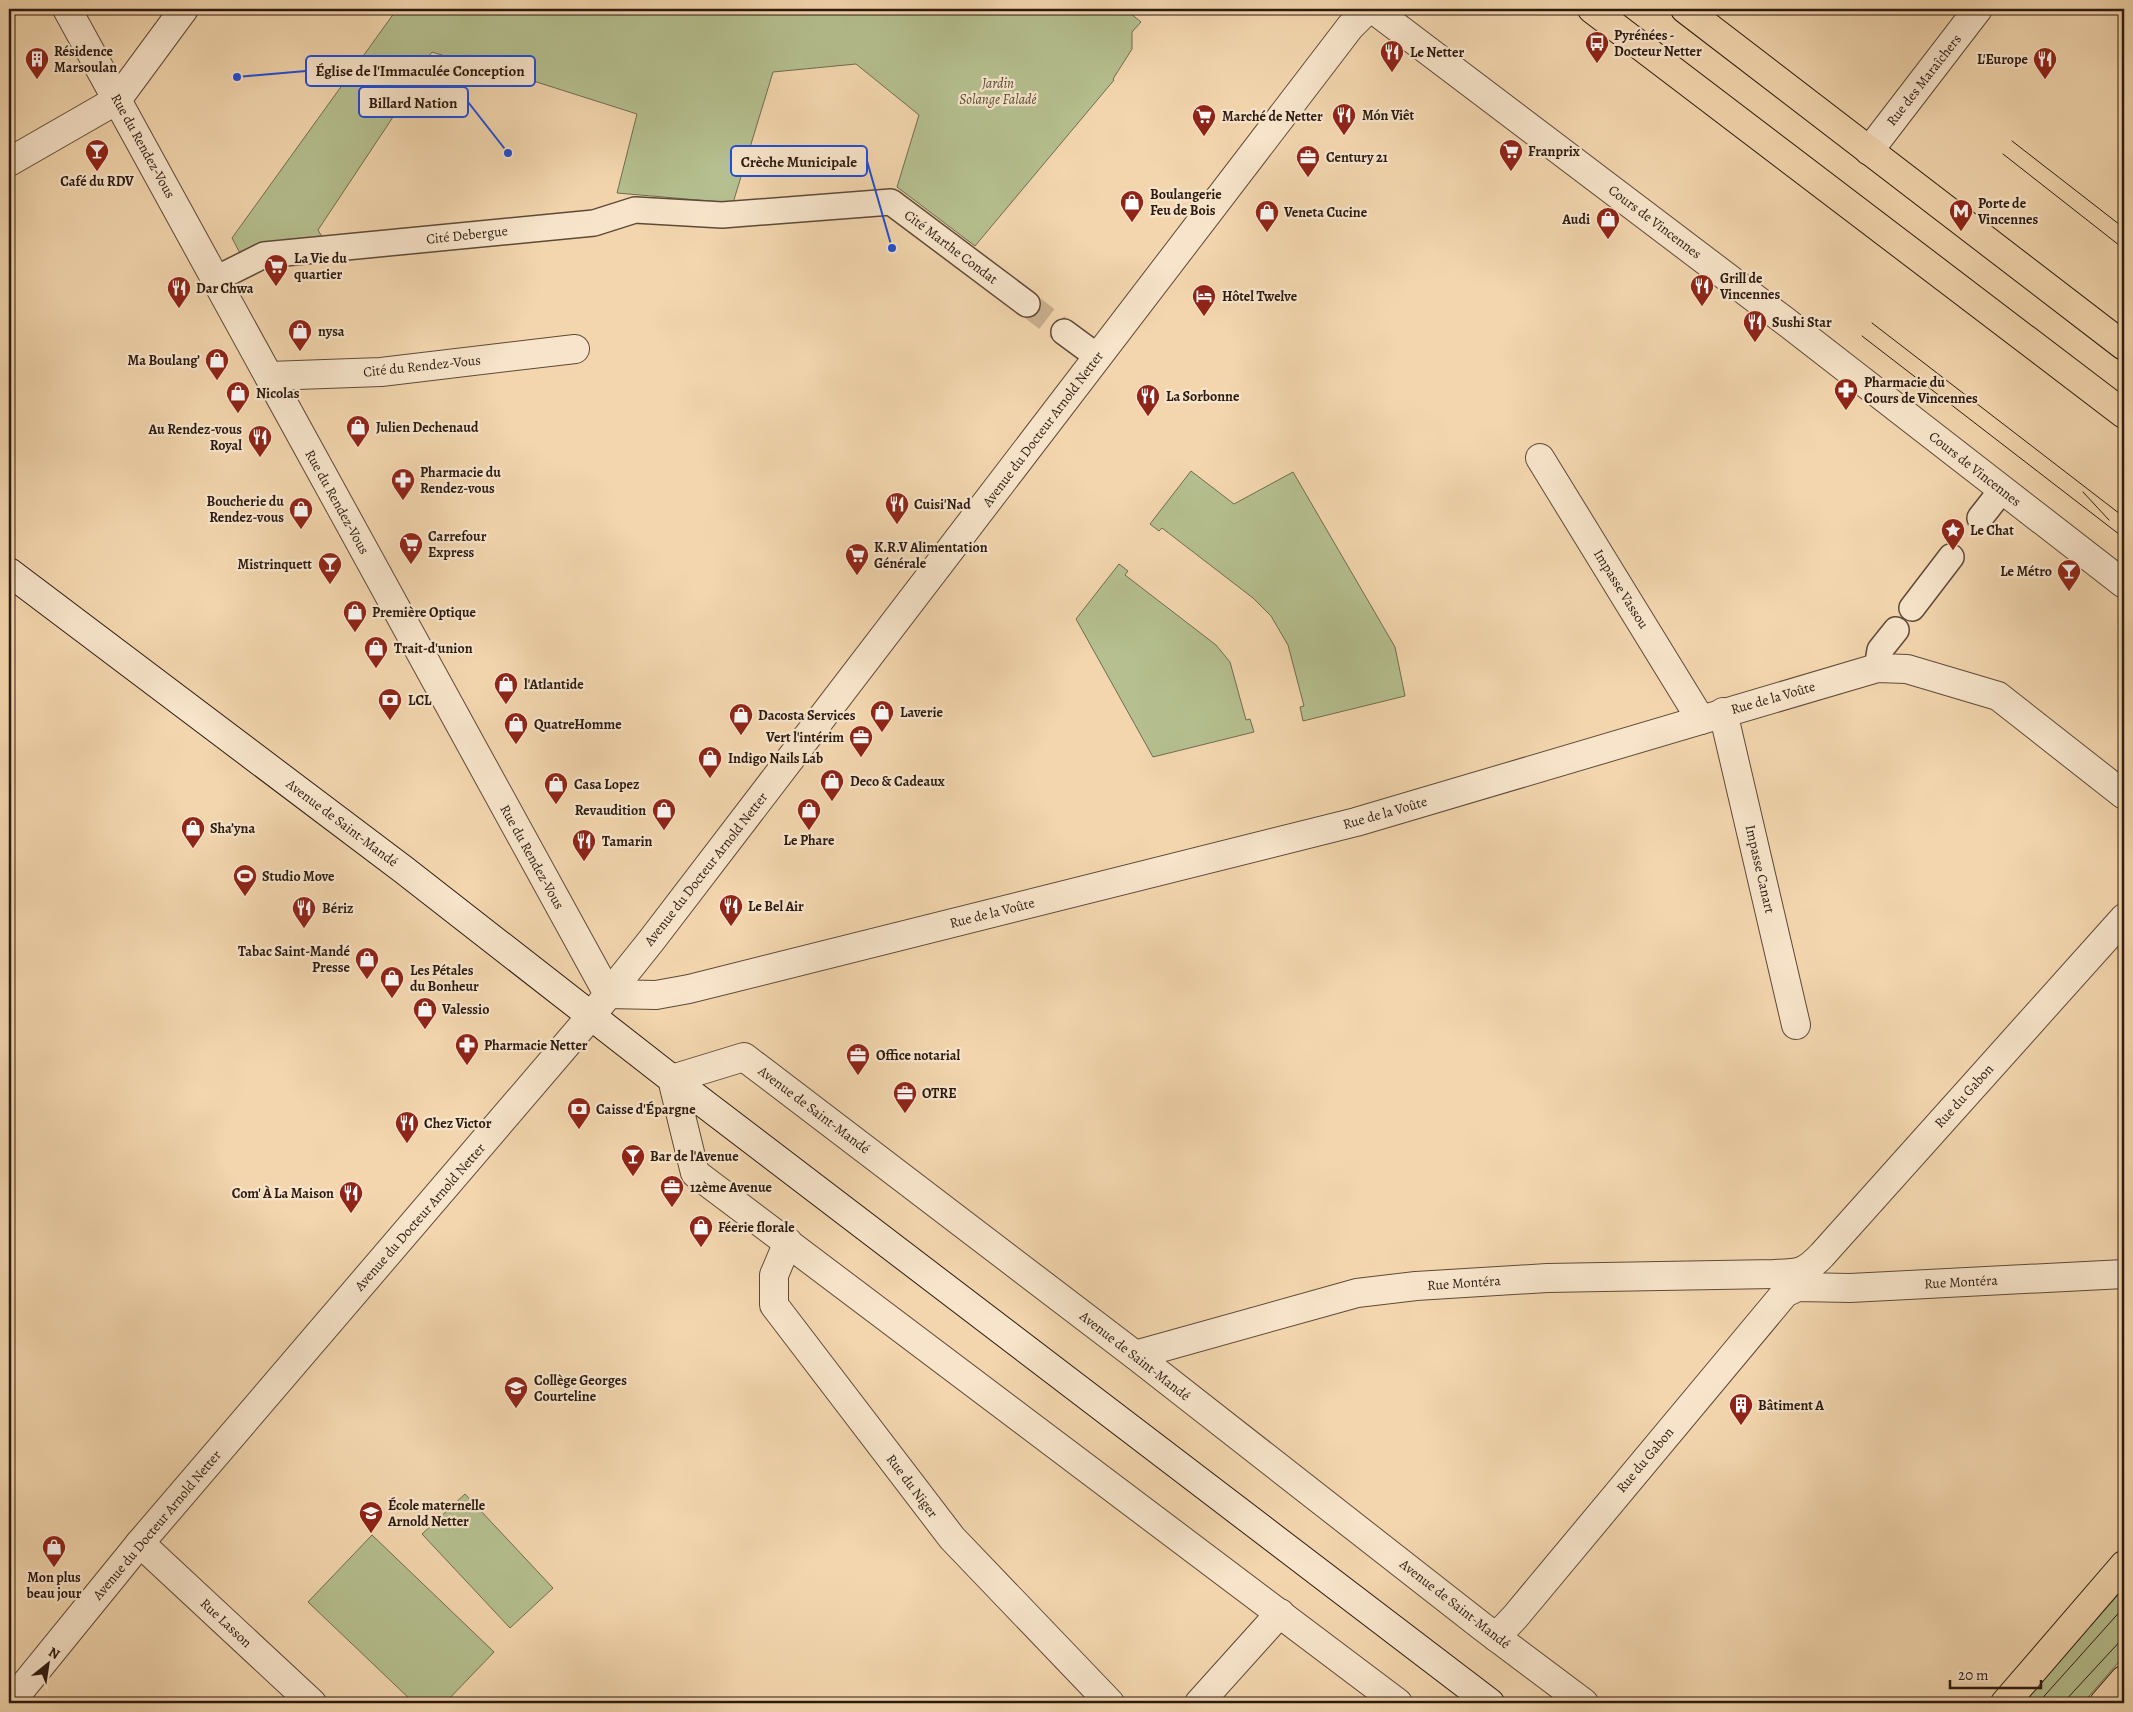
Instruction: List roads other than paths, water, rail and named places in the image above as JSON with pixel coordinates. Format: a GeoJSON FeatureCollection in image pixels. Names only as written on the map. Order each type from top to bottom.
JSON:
{"type":"FeatureCollection","features":[{"type":"Feature","properties":{"kind":"main road"},"geometry":{"type":"LineString","coordinates":[[1592,9],[2124,414]]}},
{"type":"Feature","properties":{"kind":"main road"},"geometry":{"type":"LineString","coordinates":[[1685,9],[2124,346]]}},
{"type":"Feature","properties":{"kind":"main road"},"geometry":{"type":"LineString","coordinates":[[2005,1703],[2124,1566]]}},
{"type":"Feature","properties":{"kind":"main road"},"geometry":{"type":"LineString","coordinates":[[2104,1703],[2124,1680]]}},
{"type":"Feature","properties":{"kind":"street","name":"Rue du Rendez-Vous"},"geometry":{"type":"LineString","coordinates":[[67,9],[608,994]]}},
{"type":"Feature","properties":{"kind":"street"},"geometry":{"type":"LineString","coordinates":[[9,162],[117,100],[184,9]]}},
{"type":"Feature","properties":{"kind":"street","name":"Avenue du Docteur Arnold Netter"},"geometry":{"type":"LineString","coordinates":[[10,1702],[140,1543],[591,1016],[1350,28],[1368,9]]}},
{"type":"Feature","properties":{"kind":"street","name":"Cours de Vincennes"},"geometry":{"type":"LineString","coordinates":[[1373,9],[1785,321],[2124,584]]}},
{"type":"Feature","properties":{"kind":"street","name":"Rue des Maraîchers"},"geometry":{"type":"LineString","coordinates":[[1869,151],[1978,9]]}},
{"type":"Feature","properties":{"kind":"street","name":"Cité Marthe Condat"},"geometry":{"type":"LineString","coordinates":[[722,215],[891,202],[1027,304]]}},
{"type":"Feature","properties":{"kind":"street","name":"Cité Debergue"},"geometry":{"type":"LineString","coordinates":[[216,279],[264,255],[594,223],[635,210],[722,215]]}},
{"type":"Feature","properties":{"kind":"street"},"geometry":{"type":"LineString","coordinates":[[1064,332],[1098,357]]}},
{"type":"Feature","properties":{"kind":"street","name":"Cité du Rendez-Vous"},"geometry":{"type":"LineString","coordinates":[[269,376],[381,372],[575,349]]}},
{"type":"Feature","properties":{"kind":"street","name":"Impasse Vassou"},"geometry":{"type":"LineString","coordinates":[[1540,458],[1712,716]]}},
{"type":"Feature","properties":{"kind":"street"},"geometry":{"type":"LineString","coordinates":[[1980,518],[2002,490]]}},
{"type":"Feature","properties":{"kind":"street"},"geometry":{"type":"LineString","coordinates":[[1912,608],[1950,557]]}},
{"type":"Feature","properties":{"kind":"street","name":"Avenue de Saint-Mandé"},"geometry":{"type":"LineString","coordinates":[[9,572],[404,870],[672,1079],[1490,1703]]}},
{"type":"Feature","properties":{"kind":"street"},"geometry":{"type":"LineString","coordinates":[[1877,668],[1880,650],[1896,630]]}},
{"type":"Feature","properties":{"kind":"street","name":"Rue de la Voûte"},"geometry":{"type":"LineString","coordinates":[[608,994],[656,996],[689,989],[1317,832],[1877,668],[1907,669],[1998,696],[2124,795]]}},
{"type":"Feature","properties":{"kind":"street","name":"Impasse Canart"},"geometry":{"type":"LineString","coordinates":[[1712,716],[1796,1025]]}},
{"type":"Feature","properties":{"kind":"street","name":"Rue du Gabon"},"geometry":{"type":"LineString","coordinates":[[1496,1636],[1514,1617],[1776,1303],[1810,1269],[2124,918]]}},
{"type":"Feature","properties":{"kind":"street","name":"Avenue de Saint-Mandé"},"geometry":{"type":"LineString","coordinates":[[672,1079],[744,1057],[1135,1354],[1584,1703]]}},
{"type":"Feature","properties":{"kind":"street"},"geometry":{"type":"LineString","coordinates":[[672,1079],[695,1173],[1398,1703]]}},
{"type":"Feature","properties":{"kind":"street","name":"Rue du Niger"},"geometry":{"type":"LineString","coordinates":[[788,1242],[774,1275],[774,1304],[952,1538],[1110,1703]]}},
{"type":"Feature","properties":{"kind":"street","name":"Rue Montéra"},"geometry":{"type":"LineString","coordinates":[[1135,1354],[1357,1293],[1416,1286],[1547,1278],[1774,1274],[1850,1288],[2124,1274]]}},
{"type":"Feature","properties":{"kind":"street","name":"Rue Lasson"},"geometry":{"type":"LineString","coordinates":[[140,1543],[312,1703]]}},
{"type":"Feature","properties":{"kind":"street"},"geometry":{"type":"LineString","coordinates":[[1199,1703],[1280,1613]]}},
{"type":"Feature","properties":{"kind":"tunnel"},"geometry":{"type":"LineString","coordinates":[[1027,304],[1064,332]]}},
{"type":"Feature","properties":{"kind":"tram line"},"geometry":{"type":"LineString","coordinates":[[2012,141],[2124,228]]}},
{"type":"Feature","properties":{"kind":"tram line"},"geometry":{"type":"LineString","coordinates":[[2003,154],[2124,249]]}},
{"type":"Feature","properties":{"kind":"tram line"},"geometry":{"type":"LineString","coordinates":[[1872,323],[2124,517]]}},
{"type":"Feature","properties":{"kind":"tram line"},"geometry":{"type":"LineString","coordinates":[[1862,336],[2124,538]]}},
{"type":"Feature","properties":{"kind":"tram line"},"geometry":{"type":"LineString","coordinates":[[2083,492],[2109,520]]}},
{"type":"Feature","properties":{"kind":"tram line"},"geometry":{"type":"LineString","coordinates":[[2038,1703],[2124,1607]]}},
{"type":"Feature","properties":{"kind":"tram line"},"geometry":{"type":"LineString","coordinates":[[2063,1703],[2124,1637]]}},
{"type":"Feature","properties":{"kind":"place","name":"Pyrénées - Docteur Netter"},"geometry":{"type":"Point","coordinates":[1597,64]}},
{"type":"Feature","properties":{"kind":"place","name":"Le Netter"},"geometry":{"type":"Point","coordinates":[1392,73]}},
{"type":"Feature","properties":{"kind":"place","name":"Église de l'Immaculée Conception"},"geometry":{"type":"Point","coordinates":[237,77]}},
{"type":"Feature","properties":{"kind":"place","name":"Résidence Marsoulan"},"geometry":{"type":"Point","coordinates":[37,80]}},
{"type":"Feature","properties":{"kind":"place","name":"L'Europe"},"geometry":{"type":"Point","coordinates":[2045,80]}},
{"type":"Feature","properties":{"kind":"place","name":"Món Viêt"},"geometry":{"type":"Point","coordinates":[1344,136]}},
{"type":"Feature","properties":{"kind":"place","name":"Marché de Netter"},"geometry":{"type":"Point","coordinates":[1204,137]}},
{"type":"Feature","properties":{"kind":"place","name":"Billard Nation"},"geometry":{"type":"Point","coordinates":[508,153]}},
{"type":"Feature","properties":{"kind":"place","name":"Café du RDV"},"geometry":{"type":"Point","coordinates":[97,172]}},
{"type":"Feature","properties":{"kind":"place","name":"Franprix"},"geometry":{"type":"Point","coordinates":[1511,172]}},
{"type":"Feature","properties":{"kind":"place","name":"Century 21"},"geometry":{"type":"Point","coordinates":[1308,178]}},
{"type":"Feature","properties":{"kind":"place","name":"Boulangerie Feu de Bois"},"geometry":{"type":"Point","coordinates":[1132,223]}},
{"type":"Feature","properties":{"kind":"place","name":"Porte de Vincennes"},"geometry":{"type":"Point","coordinates":[1961,232]}},
{"type":"Feature","properties":{"kind":"place","name":"Veneta Cucine"},"geometry":{"type":"Point","coordinates":[1267,233]}},
{"type":"Feature","properties":{"kind":"place","name":"Audi"},"geometry":{"type":"Point","coordinates":[1608,240]}},
{"type":"Feature","properties":{"kind":"place","name":"Crèche Municipale"},"geometry":{"type":"Point","coordinates":[892,248]}},
{"type":"Feature","properties":{"kind":"place","name":"La Vie du quartier"},"geometry":{"type":"Point","coordinates":[276,287]}},
{"type":"Feature","properties":{"kind":"place","name":"Grill de Vincennes"},"geometry":{"type":"Point","coordinates":[1702,307]}},
{"type":"Feature","properties":{"kind":"place","name":"Dar Chwa"},"geometry":{"type":"Point","coordinates":[179,309]}},
{"type":"Feature","properties":{"kind":"place","name":"Hôtel Twelve"},"geometry":{"type":"Point","coordinates":[1204,317]}},
{"type":"Feature","properties":{"kind":"place","name":"Sushi Star"},"geometry":{"type":"Point","coordinates":[1755,343]}},
{"type":"Feature","properties":{"kind":"place","name":"nysa"},"geometry":{"type":"Point","coordinates":[300,352]}},
{"type":"Feature","properties":{"kind":"place","name":"Ma Boulang’"},"geometry":{"type":"Point","coordinates":[217,381]}},
{"type":"Feature","properties":{"kind":"place","name":"Pharmacie du Cours de Vincennes"},"geometry":{"type":"Point","coordinates":[1846,411]}},
{"type":"Feature","properties":{"kind":"place","name":"Nicolas"},"geometry":{"type":"Point","coordinates":[238,414]}},
{"type":"Feature","properties":{"kind":"place","name":"La Sorbonne"},"geometry":{"type":"Point","coordinates":[1148,417]}},
{"type":"Feature","properties":{"kind":"place","name":"Julien Dechenaud"},"geometry":{"type":"Point","coordinates":[358,448]}},
{"type":"Feature","properties":{"kind":"place","name":"Au Rendez-vous Royal"},"geometry":{"type":"Point","coordinates":[260,458]}},
{"type":"Feature","properties":{"kind":"place","name":"Pharmacie du Rendez-vous"},"geometry":{"type":"Point","coordinates":[403,501]}},
{"type":"Feature","properties":{"kind":"place","name":"Cuisi'Nad"},"geometry":{"type":"Point","coordinates":[897,525]}},
{"type":"Feature","properties":{"kind":"place","name":"Boucherie du Rendez-vous"},"geometry":{"type":"Point","coordinates":[301,530]}},
{"type":"Feature","properties":{"kind":"place","name":"Le Chat"},"geometry":{"type":"Point","coordinates":[1953,551]}},
{"type":"Feature","properties":{"kind":"place","name":"Carrefour Express"},"geometry":{"type":"Point","coordinates":[411,565]}},
{"type":"Feature","properties":{"kind":"place","name":"K.R.V Alimentation Générale"},"geometry":{"type":"Point","coordinates":[857,576]}},
{"type":"Feature","properties":{"kind":"place","name":"Mistrinquett"},"geometry":{"type":"Point","coordinates":[330,585]}},
{"type":"Feature","properties":{"kind":"place","name":"Le Métro"},"geometry":{"type":"Point","coordinates":[2069,592]}},
{"type":"Feature","properties":{"kind":"place","name":"Première Optique"},"geometry":{"type":"Point","coordinates":[355,633]}},
{"type":"Feature","properties":{"kind":"place","name":"Trait-d'union"},"geometry":{"type":"Point","coordinates":[376,669]}},
{"type":"Feature","properties":{"kind":"place","name":"l'Atlantide"},"geometry":{"type":"Point","coordinates":[506,705]}},
{"type":"Feature","properties":{"kind":"place","name":"LCL"},"geometry":{"type":"Point","coordinates":[390,721]}},
{"type":"Feature","properties":{"kind":"place","name":"Laverie"},"geometry":{"type":"Point","coordinates":[882,733]}},
{"type":"Feature","properties":{"kind":"place","name":"Dacosta Services"},"geometry":{"type":"Point","coordinates":[741,736]}},
{"type":"Feature","properties":{"kind":"place","name":"QuatreHomme"},"geometry":{"type":"Point","coordinates":[516,745]}},
{"type":"Feature","properties":{"kind":"place","name":"Vert l'intérim"},"geometry":{"type":"Point","coordinates":[861,758]}},
{"type":"Feature","properties":{"kind":"place","name":"Indigo Nails Lab"},"geometry":{"type":"Point","coordinates":[710,779]}},
{"type":"Feature","properties":{"kind":"place","name":"Deco & Cadeaux"},"geometry":{"type":"Point","coordinates":[832,802]}},
{"type":"Feature","properties":{"kind":"place","name":"Casa Lopez"},"geometry":{"type":"Point","coordinates":[556,805]}},
{"type":"Feature","properties":{"kind":"place","name":"Revaudition"},"geometry":{"type":"Point","coordinates":[664,831]}},
{"type":"Feature","properties":{"kind":"place","name":"Le Phare"},"geometry":{"type":"Point","coordinates":[809,831]}},
{"type":"Feature","properties":{"kind":"place","name":"Sha’yna"},"geometry":{"type":"Point","coordinates":[193,849]}},
{"type":"Feature","properties":{"kind":"place","name":"Tamarin"},"geometry":{"type":"Point","coordinates":[584,862]}},
{"type":"Feature","properties":{"kind":"place","name":"Studio Move"},"geometry":{"type":"Point","coordinates":[245,897]}},
{"type":"Feature","properties":{"kind":"place","name":"Le Bel Air"},"geometry":{"type":"Point","coordinates":[731,927]}},
{"type":"Feature","properties":{"kind":"place","name":"Bériz"},"geometry":{"type":"Point","coordinates":[304,929]}},
{"type":"Feature","properties":{"kind":"place","name":"Tabac Saint-Mandé Presse"},"geometry":{"type":"Point","coordinates":[367,980]}},
{"type":"Feature","properties":{"kind":"place","name":"Les Pétales du Bonheur"},"geometry":{"type":"Point","coordinates":[392,999]}},
{"type":"Feature","properties":{"kind":"place","name":"Valessio"},"geometry":{"type":"Point","coordinates":[425,1030]}},
{"type":"Feature","properties":{"kind":"place","name":"Pharmacie Netter"},"geometry":{"type":"Point","coordinates":[467,1066]}},
{"type":"Feature","properties":{"kind":"place","name":"Office notarial"},"geometry":{"type":"Point","coordinates":[858,1076]}},
{"type":"Feature","properties":{"kind":"place","name":"OTRE"},"geometry":{"type":"Point","coordinates":[905,1114]}},
{"type":"Feature","properties":{"kind":"place","name":"Caisse d'Épargne"},"geometry":{"type":"Point","coordinates":[579,1130]}},
{"type":"Feature","properties":{"kind":"place","name":"Chez Victor"},"geometry":{"type":"Point","coordinates":[407,1144]}},
{"type":"Feature","properties":{"kind":"place","name":"Bar de l'Avenue"},"geometry":{"type":"Point","coordinates":[633,1177]}},
{"type":"Feature","properties":{"kind":"place","name":"12ème Avenue"},"geometry":{"type":"Point","coordinates":[672,1208]}},
{"type":"Feature","properties":{"kind":"place","name":"Com' À La Maison"},"geometry":{"type":"Point","coordinates":[351,1214]}},
{"type":"Feature","properties":{"kind":"place","name":"Féerie florale"},"geometry":{"type":"Point","coordinates":[701,1248]}},
{"type":"Feature","properties":{"kind":"place","name":"Collège Georges Courteline"},"geometry":{"type":"Point","coordinates":[516,1409]}},
{"type":"Feature","properties":{"kind":"place","name":"Bâtiment A"},"geometry":{"type":"Point","coordinates":[1741,1426]}},
{"type":"Feature","properties":{"kind":"place","name":"École maternelle Arnold Netter"},"geometry":{"type":"Point","coordinates":[371,1534]}},
{"type":"Feature","properties":{"kind":"place","name":"Mon plus beau jour"},"geometry":{"type":"Point","coordinates":[54,1568]}},
{"type":"Feature","properties":{"kind":"park label","name":"Jardin Solange Faladé"},"geometry":{"type":"Point","coordinates":[998,92]}}]}
